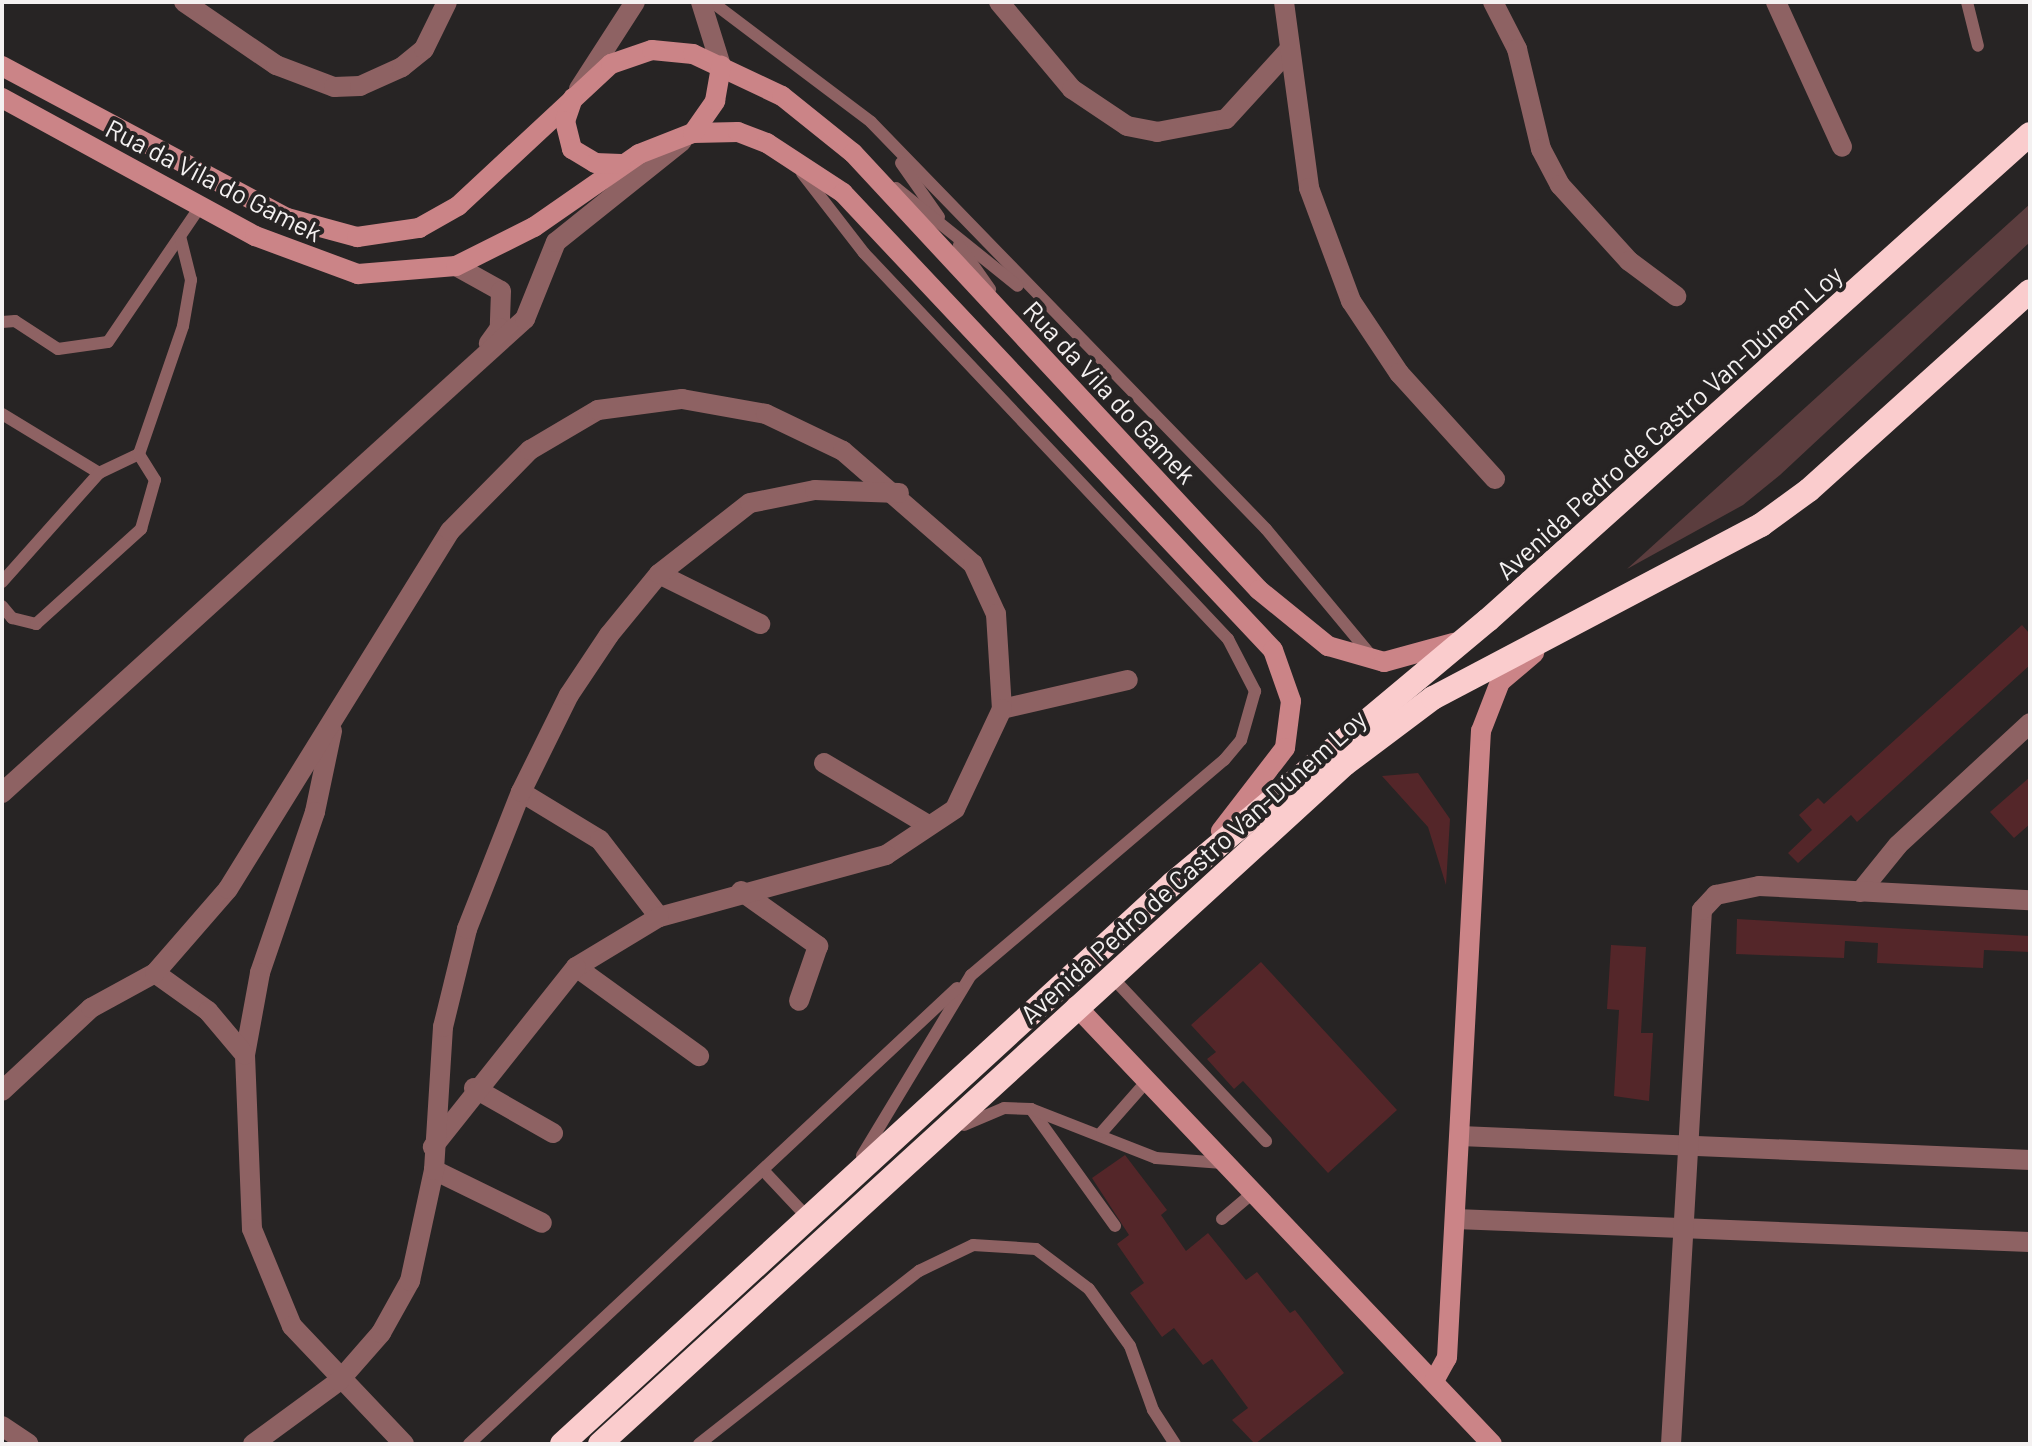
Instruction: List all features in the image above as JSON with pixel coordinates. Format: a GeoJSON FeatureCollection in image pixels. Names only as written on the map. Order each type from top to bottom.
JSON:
{"type":"FeatureCollection","features":[{"type":"Feature","properties":{"kind":"highway","name":"Avenida Pedro de Castro Van-Dúnem Loy"},"geometry":{"type":"LineString","coordinates":[[562,1444],[1221,838],[1488,620],[2030,134]]}},
{"type":"Feature","properties":{"kind":"highway","name":"Avenida Pedro de Castro Van-Dúnem Loy"},"geometry":{"type":"LineString","coordinates":[[600,1444],[1110,975],[1403,718],[1583,619],[1710,554],[1809,490],[2030,291]]}},
{"type":"Feature","properties":{"kind":"main road","name":"Rua da Vila do Gamek"},"geometry":{"type":"LineString","coordinates":[[2,66],[287,218],[357,237],[419,228],[458,206],[575,94],[611,64],[652,50],[721,66],[782,96],[853,153],[1259,590],[1328,646],[1384,662],[1435,651],[1488,620]]}},
{"type":"Feature","properties":{"kind":"main road"},"geometry":{"type":"LineString","coordinates":[[693,133],[715,101],[721,66]]}},
{"type":"Feature","properties":{"kind":"main road"},"geometry":{"type":"LineString","coordinates":[[575,94],[565,121],[572,149],[595,163],[622,164]]}},
{"type":"Feature","properties":{"kind":"main road","name":"Rua da Vila do Gamek"},"geometry":{"type":"LineString","coordinates":[[2,98],[199,208],[311,261],[358,274],[456,266],[534,227],[622,164],[693,133],[738,132],[780,151],[843,193],[1273,650],[1291,701],[1285,748],[1221,838]]}},
{"type":"Feature","properties":{"kind":"main road"},"geometry":{"type":"LineString","coordinates":[[1434,1381],[1447,1358],[1481,731],[1500,682],[1583,619]]}},
{"type":"Feature","properties":{"kind":"main road"},"geometry":{"type":"LineString","coordinates":[[1076,1006],[1492,1444]]}},
{"type":"Feature","properties":{"kind":"street"},"geometry":{"type":"LineString","coordinates":[[184,2],[276,65],[334,87],[360,86],[402,67],[424,49],[447,2]]}},
{"type":"Feature","properties":{"kind":"street"},"geometry":{"type":"LineString","coordinates":[[575,94],[635,2]]}},
{"type":"Feature","properties":{"kind":"street"},"geometry":{"type":"LineString","coordinates":[[701,2],[721,66]]}},
{"type":"Feature","properties":{"kind":"street"},"geometry":{"type":"LineString","coordinates":[[999,2],[1072,89],[1127,126],[1157,132],[1226,119],[1288,51]]}},
{"type":"Feature","properties":{"kind":"street"},"geometry":{"type":"LineString","coordinates":[[1284,2],[1288,51],[1309,188],[1351,301],[1399,373],[1495,479]]}},
{"type":"Feature","properties":{"kind":"street"},"geometry":{"type":"LineString","coordinates":[[1493,2],[1517,49],[1541,149],[1560,185],[1629,261],[1676,296]]}},
{"type":"Feature","properties":{"kind":"street"},"geometry":{"type":"LineString","coordinates":[[1776,2],[1842,147]]}},
{"type":"Feature","properties":{"kind":"street"},"geometry":{"type":"LineString","coordinates":[[2,793],[482,352],[525,319],[556,242],[693,133]]}},
{"type":"Feature","properties":{"kind":"street"},"geometry":{"type":"LineString","coordinates":[[456,266],[501,291],[500,328],[482,352]]}},
{"type":"Feature","properties":{"kind":"street"},"geometry":{"type":"LineString","coordinates":[[6,1078],[91,1008],[155,973],[228,889],[333,727],[450,531],[530,450],[598,410],[682,399],[766,414],[843,451],[899,493],[973,564],[996,614],[1002,709],[955,809],[886,855],[741,891],[659,917],[576,967],[474,1088],[433,1147]]}},
{"type":"Feature","properties":{"kind":"street"},"geometry":{"type":"LineString","coordinates":[[253,1444],[339,1381],[381,1333],[410,1281],[434,1170],[433,1147],[443,1027],[467,929],[521,792],[569,695],[659,574],[750,503],[815,490],[899,493]]}},
{"type":"Feature","properties":{"kind":"street"},"geometry":{"type":"LineString","coordinates":[[659,574],[760,624]]}},
{"type":"Feature","properties":{"kind":"street"},"geometry":{"type":"LineString","coordinates":[[1002,709],[1128,680]]}},
{"type":"Feature","properties":{"kind":"street"},"geometry":{"type":"LineString","coordinates":[[1860,892],[1898,845],[2030,723]]}},
{"type":"Feature","properties":{"kind":"street"},"geometry":{"type":"LineString","coordinates":[[333,727],[315,812],[260,973],[245,1055],[252,1229],[292,1326],[339,1381],[404,1444]]}},
{"type":"Feature","properties":{"kind":"street"},"geometry":{"type":"LineString","coordinates":[[824,763],[928,825]]}},
{"type":"Feature","properties":{"kind":"street"},"geometry":{"type":"LineString","coordinates":[[521,792],[600,840],[659,917]]}},
{"type":"Feature","properties":{"kind":"street"},"geometry":{"type":"LineString","coordinates":[[1671,1444],[1685,1145],[1702,910],[1735,887],[2030,900]]}},
{"type":"Feature","properties":{"kind":"street"},"geometry":{"type":"LineString","coordinates":[[741,891],[818,946],[799,1001]]}},
{"type":"Feature","properties":{"kind":"street"},"geometry":{"type":"LineString","coordinates":[[576,967],[699,1056]]}},
{"type":"Feature","properties":{"kind":"street"},"geometry":{"type":"LineString","coordinates":[[155,973],[208,1011],[245,1055]]}},
{"type":"Feature","properties":{"kind":"street"},"geometry":{"type":"LineString","coordinates":[[474,1088],[553,1133]]}},
{"type":"Feature","properties":{"kind":"street"},"geometry":{"type":"LineString","coordinates":[[1460,1136],[2030,1160]]}},
{"type":"Feature","properties":{"kind":"street"},"geometry":{"type":"LineString","coordinates":[[434,1170],[542,1223]]}},
{"type":"Feature","properties":{"kind":"street"},"geometry":{"type":"LineString","coordinates":[[1455,1219],[2030,1242]]}},
{"type":"Feature","properties":{"kind":"street"},"geometry":{"type":"LineString","coordinates":[[2,1426],[29,1444]]}},
{"type":"Feature","properties":{"kind":"lane"},"geometry":{"type":"LineString","coordinates":[[712,2],[814,73],[877,129],[1058,319],[1266,529],[1351,639],[1384,662]]}},
{"type":"Feature","properties":{"kind":"lane"},"geometry":{"type":"LineString","coordinates":[[1967,2],[1978,46]]}},
{"type":"Feature","properties":{"kind":"lane"},"geometry":{"type":"LineString","coordinates":[[877,129],[1029,343]]}},
{"type":"Feature","properties":{"kind":"lane","name":"Rua da Vila do Gamek"},"geometry":{"type":"LineString","coordinates":[[780,151],[864,253],[1248,666],[1255,691],[1241,740],[1160,816],[971,975],[905,1092],[835,1193]]}},
{"type":"Feature","properties":{"kind":"lane"},"geometry":{"type":"LineString","coordinates":[[853,153],[1058,319]]}},
{"type":"Feature","properties":{"kind":"lane"},"geometry":{"type":"LineString","coordinates":[[2,322],[15,321],[58,349],[108,342],[199,208]]}},
{"type":"Feature","properties":{"kind":"lane"},"geometry":{"type":"LineString","coordinates":[[2,582],[99,473],[139,454],[183,326],[191,280],[180,236]]}},
{"type":"Feature","properties":{"kind":"lane"},"geometry":{"type":"LineString","coordinates":[[2,414],[99,473]]}},
{"type":"Feature","properties":{"kind":"lane"},"geometry":{"type":"LineString","coordinates":[[2,606],[12,618],[36,624],[141,529],[155,480],[139,454]]}},
{"type":"Feature","properties":{"kind":"lane"},"geometry":{"type":"LineString","coordinates":[[469,1444],[971,975]]}},
{"type":"Feature","properties":{"kind":"lane"},"geometry":{"type":"LineString","coordinates":[[1110,975],[1266,1141]]}},
{"type":"Feature","properties":{"kind":"lane"},"geometry":{"type":"LineString","coordinates":[[1102,1132],[1147,1081]]}},
{"type":"Feature","properties":{"kind":"lane"},"geometry":{"type":"LineString","coordinates":[[887,1180],[980,1114],[1031,1109],[1102,1132],[1156,1158],[1227,1164]]}},
{"type":"Feature","properties":{"kind":"lane"},"geometry":{"type":"LineString","coordinates":[[1031,1109],[1115,1226]]}},
{"type":"Feature","properties":{"kind":"lane"},"geometry":{"type":"LineString","coordinates":[[763,1170],[808,1218]]}},
{"type":"Feature","properties":{"kind":"lane"},"geometry":{"type":"LineString","coordinates":[[1222,1219],[1254,1192]]}},
{"type":"Feature","properties":{"kind":"lane"},"geometry":{"type":"LineString","coordinates":[[699,1444],[919,1271],[973,1245],[1036,1249],[1089,1289],[1130,1346],[1153,1410],[1175,1444]]}},
{"type":"Feature","properties":{"kind":"shaded area"},"geometry":{"type":"Polygon","coordinates":[[[2030,204],[2030,242],[1780,475],[1743,505],[1627,569],[2030,204]]]}},
{"type":"Feature","properties":{"kind":"building"},"geometry":{"type":"Polygon","coordinates":[[[2022,625],[2030,634],[2030,665],[1857,822],[1851,815],[1798,863],[1788,853],[1812,830],[1799,815],[1818,798],[1824,804],[2022,625]]]}},
{"type":"Feature","properties":{"kind":"building"},"geometry":{"type":"Polygon","coordinates":[[[1418,773],[1450,819],[1446,885],[1428,827],[1382,776],[1418,773]]]}},
{"type":"Feature","properties":{"kind":"building"},"geometry":{"type":"Polygon","coordinates":[[[2030,777],[2030,824],[2014,838],[1990,812],[2030,777]]]}},
{"type":"Feature","properties":{"kind":"building"},"geometry":{"type":"Polygon","coordinates":[[[1737,919],[2030,936],[2030,952],[1984,950],[1983,968],[1877,963],[1878,943],[1845,941],[1844,958],[1736,954],[1737,919]]]}},
{"type":"Feature","properties":{"kind":"building"},"geometry":{"type":"Polygon","coordinates":[[[1611,945],[1646,947],[1641,1033],[1653,1033],[1649,1101],[1614,1096],[1619,1010],[1607,1009],[1611,945]]]}},
{"type":"Feature","properties":{"kind":"building"},"geometry":{"type":"Polygon","coordinates":[[[1261,962],[1397,1110],[1328,1173],[1243,1081],[1234,1089],[1207,1059],[1216,1052],[1191,1025],[1261,962]]]}},
{"type":"Feature","properties":{"kind":"building"},"geometry":{"type":"Polygon","coordinates":[[[1125,1155],[1167,1210],[1161,1215],[1186,1251],[1208,1233],[1246,1280],[1257,1272],[1290,1313],[1295,1310],[1344,1373],[1255,1444],[1232,1420],[1248,1408],[1212,1359],[1203,1365],[1174,1328],[1162,1337],[1130,1293],[1144,1283],[1117,1244],[1129,1235],[1092,1178],[1125,1155]]]}}]}
